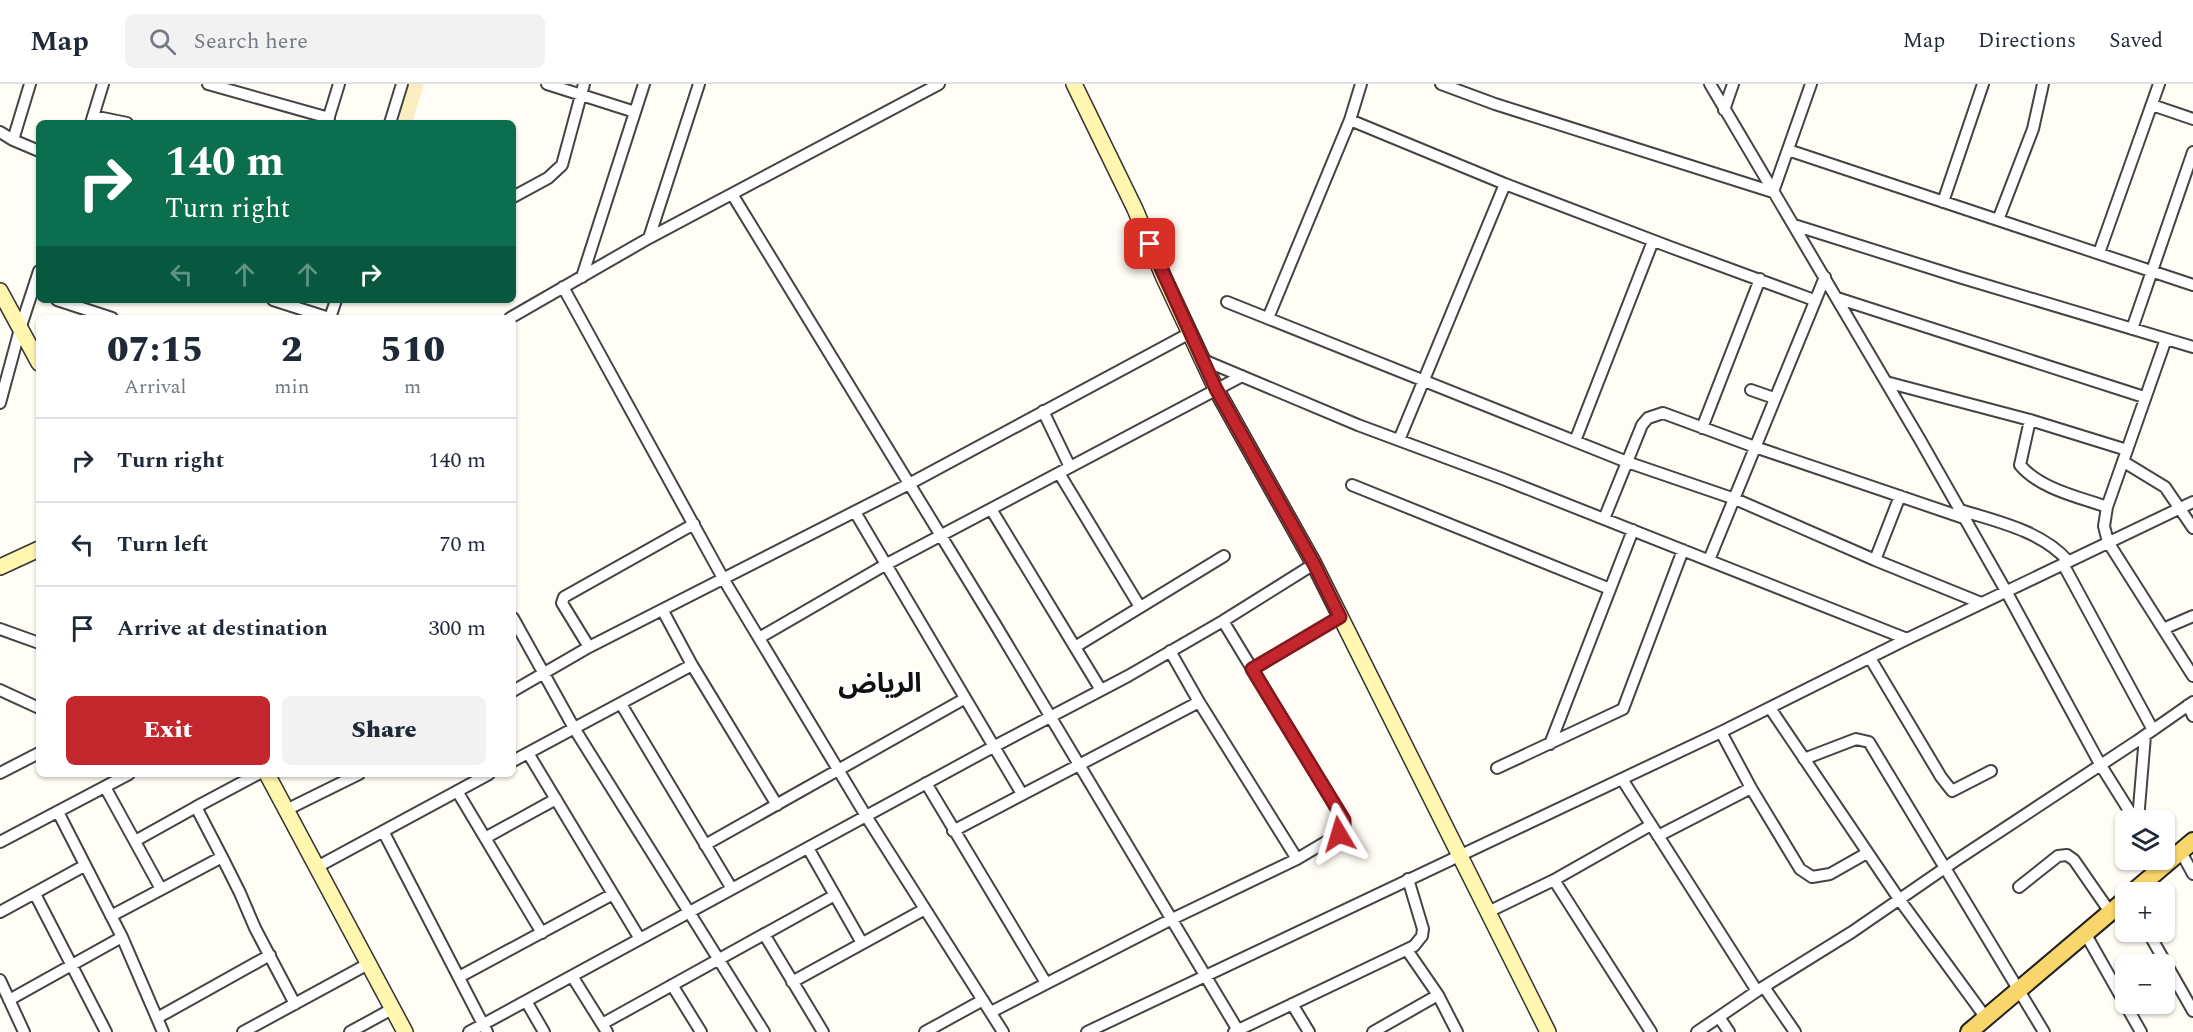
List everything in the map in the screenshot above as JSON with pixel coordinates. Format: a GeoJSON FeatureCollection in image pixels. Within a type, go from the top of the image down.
{"type":"FeatureCollection","features":[{"type":"Feature","properties":{"kind":"main road"},"geometry":{"type":"LineString","coordinates":[[2143,882],[2154,870]]}},
{"type":"Feature","properties":{"kind":"main road"},"geometry":{"type":"LineString","coordinates":[[1971,1032],[2115,908]]}},
{"type":"Feature","properties":{"kind":"street"},"geometry":{"type":"LineString","coordinates":[[13,140],[30,84]]}},
{"type":"Feature","properties":{"kind":"street"},"geometry":{"type":"LineString","coordinates":[[92,120],[103,84]]}},
{"type":"Feature","properties":{"kind":"street"},"geometry":{"type":"LineString","coordinates":[[208,84],[328,120],[339,84]]}},
{"type":"Feature","properties":{"kind":"street"},"geometry":{"type":"LineString","coordinates":[[391,120],[402,84]]}},
{"type":"Feature","properties":{"kind":"street"},"geometry":{"type":"LineString","coordinates":[[547,84],[583,89],[635,112]]}},
{"type":"Feature","properties":{"kind":"street"},"geometry":{"type":"LineString","coordinates":[[582,277],[644,84]]}},
{"type":"Feature","properties":{"kind":"street"},"geometry":{"type":"LineString","coordinates":[[649,238],[699,84]]}},
{"type":"Feature","properties":{"kind":"street"},"geometry":{"type":"LineString","coordinates":[[515,315],[649,238],[939,84]]}},
{"type":"Feature","properties":{"kind":"street"},"geometry":{"type":"LineString","coordinates":[[1074,84],[1131,199],[1201,359],[1314,564],[1548,1032]]}},
{"type":"Feature","properties":{"kind":"street"},"geometry":{"type":"LineString","coordinates":[[1268,318],[1350,120],[1361,84]]}},
{"type":"Feature","properties":{"kind":"street"},"geometry":{"type":"LineString","coordinates":[[1710,84],[1886,382],[2006,591],[2100,764],[2130,810]]}},
{"type":"Feature","properties":{"kind":"street"},"geometry":{"type":"LineString","coordinates":[[1725,110],[1733,84]]}},
{"type":"Feature","properties":{"kind":"street"},"geometry":{"type":"LineString","coordinates":[[1773,192],[1811,84]]}},
{"type":"Feature","properties":{"kind":"street"},"geometry":{"type":"LineString","coordinates":[[1943,202],[1983,84]]}},
{"type":"Feature","properties":{"kind":"street"},"geometry":{"type":"LineString","coordinates":[[1998,220],[2033,129],[2043,84]]}},
{"type":"Feature","properties":{"kind":"street"},"geometry":{"type":"LineString","coordinates":[[2099,253],[2159,84]]}},
{"type":"Feature","properties":{"kind":"street"},"geometry":{"type":"LineString","coordinates":[[1446,85],[1496,104],[1773,192]]}},
{"type":"Feature","properties":{"kind":"street"},"geometry":{"type":"LineString","coordinates":[[516,195],[548,178],[562,165],[583,89]]}},
{"type":"Feature","properties":{"kind":"street"},"geometry":{"type":"LineString","coordinates":[[2152,105],[2193,119]]}},
{"type":"Feature","properties":{"kind":"street"},"geometry":{"type":"LineString","coordinates":[[1350,120],[1505,184],[1814,300]]}},
{"type":"Feature","properties":{"kind":"street"},"geometry":{"type":"LineString","coordinates":[[0,132],[36,150]]}},
{"type":"Feature","properties":{"kind":"street"},"geometry":{"type":"LineString","coordinates":[[1788,150],[2193,285]]}},
{"type":"Feature","properties":{"kind":"street"},"geometry":{"type":"LineString","coordinates":[[2132,329],[2193,153]]}},
{"type":"Feature","properties":{"kind":"street"},"geometry":{"type":"LineString","coordinates":[[1399,441],[1505,184]]}},
{"type":"Feature","properties":{"kind":"street"},"geometry":{"type":"LineString","coordinates":[[732,194],[1080,765],[1237,1031],[1407,950],[1418,941],[1423,929],[1408,879]]}},
{"type":"Feature","properties":{"kind":"street"},"geometry":{"type":"LineString","coordinates":[[1794,225],[2193,347]]}},
{"type":"Feature","properties":{"kind":"street"},"geometry":{"type":"LineString","coordinates":[[1575,441],[1653,241]]}},
{"type":"Feature","properties":{"kind":"street"},"geometry":{"type":"LineString","coordinates":[[1709,560],[1825,277]]}},
{"type":"Feature","properties":{"kind":"street"},"geometry":{"type":"LineString","coordinates":[[1702,428],[1760,279]]}},
{"type":"Feature","properties":{"kind":"street"},"geometry":{"type":"LineString","coordinates":[[563,287],[724,580],[866,816],[1003,1032]]}},
{"type":"Feature","properties":{"kind":"street"},"geometry":{"type":"LineString","coordinates":[[0,291],[36,358]]}},
{"type":"Feature","properties":{"kind":"street"},"geometry":{"type":"LineString","coordinates":[[0,402],[20,329],[35,293]]}},
{"type":"Feature","properties":{"kind":"street"},"geometry":{"type":"LineString","coordinates":[[1837,298],[2144,397]]}},
{"type":"Feature","properties":{"kind":"street"},"geometry":{"type":"LineString","coordinates":[[1227,302],[1627,462],[1735,499],[1981,603]]}},
{"type":"Feature","properties":{"kind":"street"},"geometry":{"type":"LineString","coordinates":[[67,303],[103,315]]}},
{"type":"Feature","properties":{"kind":"street"},"geometry":{"type":"LineString","coordinates":[[92,311],[95,303]]}},
{"type":"Feature","properties":{"kind":"street"},"geometry":{"type":"LineString","coordinates":[[282,303],[320,315]]}},
{"type":"Feature","properties":{"kind":"street"},"geometry":{"type":"LineString","coordinates":[[516,690],[590,647],[909,484],[1190,333]]}},
{"type":"Feature","properties":{"kind":"street"},"geometry":{"type":"LineString","coordinates":[[2166,339],[2107,507],[2104,526],[2108,542],[2193,676]]}},
{"type":"Feature","properties":{"kind":"street"},"geometry":{"type":"LineString","coordinates":[[1201,359],[1399,441],[1633,530],[1907,639]]}},
{"type":"Feature","properties":{"kind":"street"},"geometry":{"type":"LineString","coordinates":[[0,360],[10,366]]}},
{"type":"Feature","properties":{"kind":"street"},"geometry":{"type":"LineString","coordinates":[[759,638],[885,565],[1242,376]]}},
{"type":"Feature","properties":{"kind":"street"},"geometry":{"type":"LineString","coordinates":[[1886,382],[2030,420],[2127,450]]}},
{"type":"Feature","properties":{"kind":"street"},"geometry":{"type":"LineString","coordinates":[[1751,390],[1774,398]]}},
{"type":"Feature","properties":{"kind":"street"},"geometry":{"type":"LineString","coordinates":[[1043,411],[1070,467]]}},
{"type":"Feature","properties":{"kind":"street"},"geometry":{"type":"LineString","coordinates":[[1604,519],[1642,425],[1648,418],[1663,414],[1900,496],[1994,521],[2035,537],[2061,553],[2149,733],[2137,810]]}},
{"type":"Feature","properties":{"kind":"street"},"geometry":{"type":"LineString","coordinates":[[2030,420],[2020,465],[2029,476],[2059,490],[2107,507]]}},
{"type":"Feature","properties":{"kind":"street"},"geometry":{"type":"LineString","coordinates":[[2124,462],[2165,488],[2193,528]]}},
{"type":"Feature","properties":{"kind":"street"},"geometry":{"type":"LineString","coordinates":[[1059,473],[1140,607]]}},
{"type":"Feature","properties":{"kind":"street"},"geometry":{"type":"LineString","coordinates":[[1352,485],[1610,589]]}},
{"type":"Feature","properties":{"kind":"street"},"geometry":{"type":"LineString","coordinates":[[1875,560],[1900,496]]}},
{"type":"Feature","properties":{"kind":"street"},"geometry":{"type":"LineString","coordinates":[[1087,1032],[1721,732],[1907,639],[2193,502]]}},
{"type":"Feature","properties":{"kind":"street"},"geometry":{"type":"LineString","coordinates":[[991,509],[1101,690]]}},
{"type":"Feature","properties":{"kind":"street"},"geometry":{"type":"LineString","coordinates":[[855,512],[1022,795]]}},
{"type":"Feature","properties":{"kind":"street"},"geometry":{"type":"LineString","coordinates":[[590,647],[562,603],[564,597],[693,524]]}},
{"type":"Feature","properties":{"kind":"street"},"geometry":{"type":"LineString","coordinates":[[1550,744],[1633,530]]}},
{"type":"Feature","properties":{"kind":"street"},"geometry":{"type":"LineString","coordinates":[[0,567],[36,550]]}},
{"type":"Feature","properties":{"kind":"street"},"geometry":{"type":"LineString","coordinates":[[1497,768],[1623,709],[1683,550]]}},
{"type":"Feature","properties":{"kind":"street"},"geometry":{"type":"LineString","coordinates":[[1075,646],[1224,556]]}},
{"type":"Feature","properties":{"kind":"street"},"geometry":{"type":"LineString","coordinates":[[469,1032],[485,1028],[526,1001],[1101,690],[1224,621],[1314,564]]}},
{"type":"Feature","properties":{"kind":"street"},"geometry":{"type":"LineString","coordinates":[[663,611],[692,665],[777,805]]}},
{"type":"Feature","properties":{"kind":"street"},"geometry":{"type":"LineString","coordinates":[[2163,629],[2193,616]]}},
{"type":"Feature","properties":{"kind":"street"},"geometry":{"type":"LineString","coordinates":[[1252,669],[1340,617]]}},
{"type":"Feature","properties":{"kind":"street"},"geometry":{"type":"LineString","coordinates":[[991,1012],[1170,920],[1297,859],[1339,834],[1344,827],[1344,820],[1224,621]]}},
{"type":"Feature","properties":{"kind":"street"},"geometry":{"type":"LineString","coordinates":[[516,624],[574,728],[764,1032]]}},
{"type":"Feature","properties":{"kind":"street"},"geometry":{"type":"LineString","coordinates":[[0,629],[36,642]]}},
{"type":"Feature","properties":{"kind":"street"},"geometry":{"type":"LineString","coordinates":[[1170,651],[1199,702],[1297,859]]}},
{"type":"Feature","properties":{"kind":"street"},"geometry":{"type":"LineString","coordinates":[[1870,658],[1941,777],[1952,791],[1991,771]]}},
{"type":"Feature","properties":{"kind":"street"},"geometry":{"type":"LineString","coordinates":[[516,759],[692,665]]}},
{"type":"Feature","properties":{"kind":"street"},"geometry":{"type":"LineString","coordinates":[[0,690],[36,707]]}},
{"type":"Feature","properties":{"kind":"street"},"geometry":{"type":"LineString","coordinates":[[705,844],[964,699]]}},
{"type":"Feature","properties":{"kind":"street"},"geometry":{"type":"LineString","coordinates":[[953,831],[1199,702]]}},
{"type":"Feature","properties":{"kind":"street"},"geometry":{"type":"LineString","coordinates":[[1696,1032],[1852,932],[2191,703],[2193,716]]}},
{"type":"Feature","properties":{"kind":"street"},"geometry":{"type":"LineString","coordinates":[[621,704],[732,889]]}},
{"type":"Feature","properties":{"kind":"street"},"geometry":{"type":"LineString","coordinates":[[1770,708],[1899,900],[1986,1018]]}},
{"type":"Feature","properties":{"kind":"street"},"geometry":{"type":"LineString","coordinates":[[1721,732],[1750,788],[1800,869],[1812,877],[1830,874],[1867,853]]}},
{"type":"Feature","properties":{"kind":"street"},"geometry":{"type":"LineString","coordinates":[[1804,759],[1856,739],[1869,742],[2044,1032]]}},
{"type":"Feature","properties":{"kind":"street"},"geometry":{"type":"LineString","coordinates":[[528,753],[640,939]]}},
{"type":"Feature","properties":{"kind":"street"},"geometry":{"type":"LineString","coordinates":[[0,773],[36,755]]}},
{"type":"Feature","properties":{"kind":"street"},"geometry":{"type":"LineString","coordinates":[[0,842],[123,777]]}},
{"type":"Feature","properties":{"kind":"street"},"geometry":{"type":"LineString","coordinates":[[135,841],[252,777]]}},
{"type":"Feature","properties":{"kind":"street"},"geometry":{"type":"LineString","coordinates":[[269,777],[405,1032]]}},
{"type":"Feature","properties":{"kind":"street"},"geometry":{"type":"LineString","coordinates":[[286,810],[353,777]]}},
{"type":"Feature","properties":{"kind":"street"},"geometry":{"type":"LineString","coordinates":[[317,867],[484,777]]}},
{"type":"Feature","properties":{"kind":"street"},"geometry":{"type":"LineString","coordinates":[[1622,779],[1760,989],[1795,1032]]}},
{"type":"Feature","properties":{"kind":"street"},"geometry":{"type":"LineString","coordinates":[[926,783],[1046,983]]}},
{"type":"Feature","properties":{"kind":"street"},"geometry":{"type":"LineString","coordinates":[[105,787],[161,889]]}},
{"type":"Feature","properties":{"kind":"street"},"geometry":{"type":"LineString","coordinates":[[1658,836],[1750,788]]}},
{"type":"Feature","properties":{"kind":"street"},"geometry":{"type":"LineString","coordinates":[[458,791],[542,933]]}},
{"type":"Feature","properties":{"kind":"street"},"geometry":{"type":"LineString","coordinates":[[486,838],[556,799]]}},
{"type":"Feature","properties":{"kind":"street"},"geometry":{"type":"LineString","coordinates":[[196,807],[295,1004]]}},
{"type":"Feature","properties":{"kind":"street"},"geometry":{"type":"LineString","coordinates":[[58,812],[122,937],[158,1027],[270,955]]}},
{"type":"Feature","properties":{"kind":"street"},"geometry":{"type":"LineString","coordinates":[[1488,912],[1554,880],[1651,825]]}},
{"type":"Feature","properties":{"kind":"street"},"geometry":{"type":"LineString","coordinates":[[383,831],[485,1028]]}},
{"type":"Feature","properties":{"kind":"street"},"geometry":{"type":"LineString","coordinates":[[2187,847],[2193,874]]}},
{"type":"Feature","properties":{"kind":"street"},"geometry":{"type":"LineString","coordinates":[[807,848],[862,943]]}},
{"type":"Feature","properties":{"kind":"street"},"geometry":{"type":"LineString","coordinates":[[2019,886],[2058,856],[2067,855],[2074,860],[2110,912]]}},
{"type":"Feature","properties":{"kind":"street"},"geometry":{"type":"LineString","coordinates":[[111,916],[222,857]]}},
{"type":"Feature","properties":{"kind":"street"},"geometry":{"type":"LineString","coordinates":[[0,912],[84,866]]}},
{"type":"Feature","properties":{"kind":"street"},"geometry":{"type":"LineString","coordinates":[[1554,880],[1651,1032]]}},
{"type":"Feature","properties":{"kind":"street"},"geometry":{"type":"LineString","coordinates":[[35,894],[106,1032]]}},
{"type":"Feature","properties":{"kind":"street"},"geometry":{"type":"LineString","coordinates":[[459,977],[613,894]]}},
{"type":"Feature","properties":{"kind":"street"},"geometry":{"type":"LineString","coordinates":[[572,976],[605,1028],[672,985],[835,894]]}},
{"type":"Feature","properties":{"kind":"street"},"geometry":{"type":"LineString","coordinates":[[792,982],[925,909]]}},
{"type":"Feature","properties":{"kind":"street"},"geometry":{"type":"LineString","coordinates":[[2085,933],[2141,1032]]}},
{"type":"Feature","properties":{"kind":"street"},"geometry":{"type":"LineString","coordinates":[[764,934],[824,1032]]}},
{"type":"Feature","properties":{"kind":"street"},"geometry":{"type":"LineString","coordinates":[[9,1000],[122,937]]}},
{"type":"Feature","properties":{"kind":"street"},"geometry":{"type":"LineString","coordinates":[[2154,942],[2193,1011]]}},
{"type":"Feature","properties":{"kind":"street"},"geometry":{"type":"LineString","coordinates":[[1407,950],[1438,995],[1457,1032]]}},
{"type":"Feature","properties":{"kind":"street"},"geometry":{"type":"LineString","coordinates":[[243,1032],[368,964]]}},
{"type":"Feature","properties":{"kind":"street"},"geometry":{"type":"LineString","coordinates":[[0,980],[24,1032]]}},
{"type":"Feature","properties":{"kind":"street"},"geometry":{"type":"LineString","coordinates":[[672,985],[699,1031]]}},
{"type":"Feature","properties":{"kind":"street"},"geometry":{"type":"LineString","coordinates":[[1373,1032],[1438,995]]}},
{"type":"Feature","properties":{"kind":"street"},"geometry":{"type":"LineString","coordinates":[[925,1032],[983,1000]]}},
{"type":"Feature","properties":{"kind":"street"},"geometry":{"type":"LineString","coordinates":[[526,1001],[544,1032]]}},
{"type":"Feature","properties":{"kind":"street"},"geometry":{"type":"LineString","coordinates":[[1292,1004],[1309,1032]]}},
{"type":"Feature","properties":{"kind":"street"},"geometry":{"type":"LineString","coordinates":[[350,1032],[392,1009]]}},
{"type":"Feature","properties":{"kind":"street"},"geometry":{"type":"LineString","coordinates":[[1719,1017],[1729,1032]]}},
{"type":"Feature","properties":{"kind":"sand"},"geometry":{"type":"Polygon","coordinates":[[[405,84],[424,84],[413,120],[394,120],[405,84]]]}},
{"type":"Feature","properties":{"kind":"district","name":"الرياض"},"geometry":{"type":"Point","coordinates":[880,684]}},
{"type":"Feature","properties":{"kind":"route"},"geometry":{"type":"LineString","coordinates":[[1150,244],[1216,389],[1314,564],[1340,617],[1252,669],[1344,820],[1344,827],[1339,834]]}}]}
